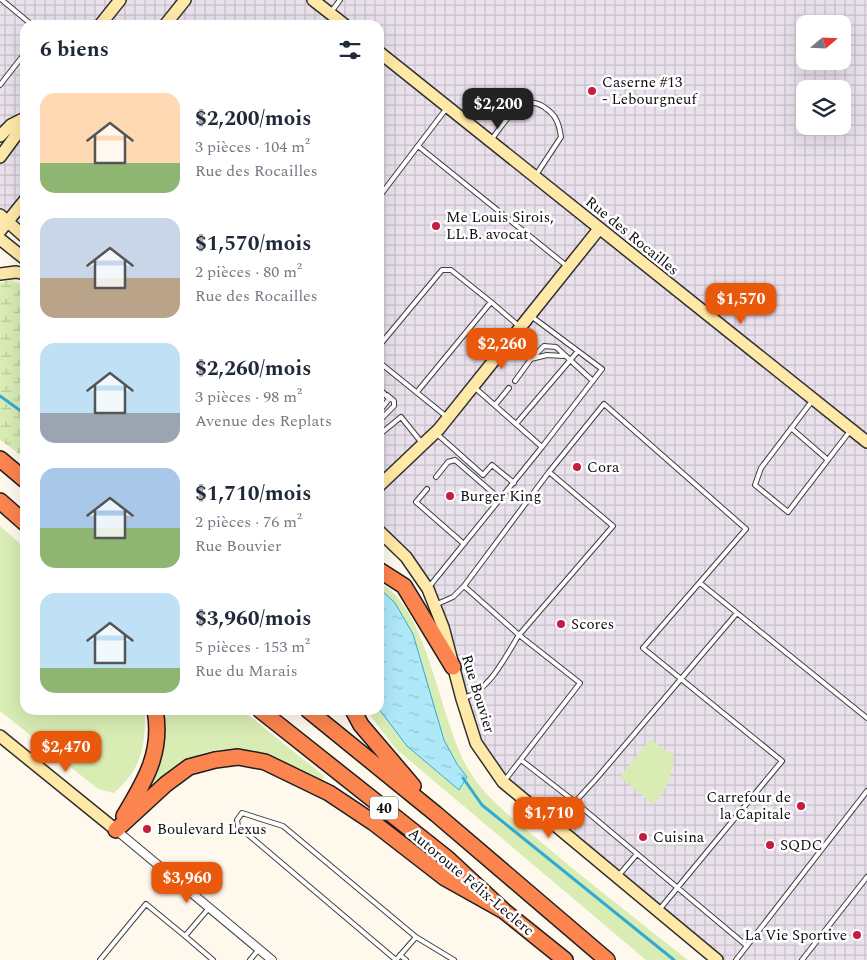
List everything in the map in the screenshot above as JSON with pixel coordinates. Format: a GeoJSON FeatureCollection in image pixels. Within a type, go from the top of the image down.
{"type":"FeatureCollection","features":[{"type":"Feature","properties":{"kind":"highway"},"geometry":{"type":"LineString","coordinates":[[0,459],[20,474]]}},
{"type":"Feature","properties":{"kind":"highway"},"geometry":{"type":"LineString","coordinates":[[0,501],[20,519]]}},
{"type":"Feature","properties":{"kind":"highway"},"geometry":{"type":"LineString","coordinates":[[384,573],[404,586],[454,667]]}},
{"type":"Feature","properties":{"kind":"highway"},"geometry":{"type":"LineString","coordinates":[[116,830],[148,775],[156,750],[158,722],[156,715]]}},
{"type":"Feature","properties":{"kind":"highway","name":"Autoroute Félix-Leclerc"},"geometry":{"type":"LineString","coordinates":[[266,715],[448,860],[504,911],[565,960]]}},
{"type":"Feature","properties":{"kind":"highway","name":"Autoroute Félix-Leclerc"},"geometry":{"type":"LineString","coordinates":[[314,715],[436,814],[607,960]]}},
{"type":"Feature","properties":{"kind":"highway"},"geometry":{"type":"LineString","coordinates":[[356,715],[361,725],[436,814]]}},
{"type":"Feature","properties":{"kind":"highway"},"geometry":{"type":"LineString","coordinates":[[116,830],[166,784],[189,768],[215,760],[238,757],[265,762],[329,793],[374,823],[445,878],[504,911]]}},
{"type":"Feature","properties":{"kind":"street"},"geometry":{"type":"LineString","coordinates":[[104,20],[120,0]]}},
{"type":"Feature","properties":{"kind":"street"},"geometry":{"type":"LineString","coordinates":[[169,20],[185,0]]}},
{"type":"Feature","properties":{"kind":"street"},"geometry":{"type":"LineString","coordinates":[[313,0],[338,20]]}},
{"type":"Feature","properties":{"kind":"street","name":"Rue des Rocailles"},"geometry":{"type":"LineString","coordinates":[[384,58],[448,107],[867,442]]}},
{"type":"Feature","properties":{"kind":"street"},"geometry":{"type":"LineString","coordinates":[[0,136],[11,125],[20,120]]}},
{"type":"Feature","properties":{"kind":"street"},"geometry":{"type":"LineString","coordinates":[[0,157],[20,130]]}},
{"type":"Feature","properties":{"kind":"street"},"geometry":{"type":"LineString","coordinates":[[0,231],[4,218],[20,204]]}},
{"type":"Feature","properties":{"kind":"street"},"geometry":{"type":"LineString","coordinates":[[4,218],[20,232]]}},
{"type":"Feature","properties":{"kind":"street"},"geometry":{"type":"LineString","coordinates":[[384,481],[424,444],[448,418],[599,229]]}},
{"type":"Feature","properties":{"kind":"street"},"geometry":{"type":"LineString","coordinates":[[0,239],[20,255]]}},
{"type":"Feature","properties":{"kind":"street"},"geometry":{"type":"LineString","coordinates":[[0,274],[11,272],[20,273]]}},
{"type":"Feature","properties":{"kind":"street","name":"Rue Bouvier"},"geometry":{"type":"LineString","coordinates":[[384,536],[406,557],[428,589],[435,605],[476,743],[503,782],[553,826],[717,960]]}},
{"type":"Feature","properties":{"kind":"street"},"geometry":{"type":"LineString","coordinates":[[0,736],[272,960]]}},
{"type":"Feature","properties":{"kind":"lane"},"geometry":{"type":"LineString","coordinates":[[2,0],[26,20]]}},
{"type":"Feature","properties":{"kind":"lane"},"geometry":{"type":"LineString","coordinates":[[330,13],[340,0]]}},
{"type":"Feature","properties":{"kind":"lane"},"geometry":{"type":"LineString","coordinates":[[0,85],[20,59]]}},
{"type":"Feature","properties":{"kind":"lane"},"geometry":{"type":"LineString","coordinates":[[490,142],[517,108],[527,102],[537,103],[554,115],[559,124],[561,137],[534,177]]}},
{"type":"Feature","properties":{"kind":"lane"},"geometry":{"type":"LineString","coordinates":[[384,190],[448,107]]}},
{"type":"Feature","properties":{"kind":"lane"},"geometry":{"type":"LineString","coordinates":[[418,146],[568,267]]}},
{"type":"Feature","properties":{"kind":"lane"},"geometry":{"type":"LineString","coordinates":[[384,340],[442,270],[451,270],[520,327]]}},
{"type":"Feature","properties":{"kind":"lane"},"geometry":{"type":"LineString","coordinates":[[417,392],[491,302]]}},
{"type":"Feature","properties":{"kind":"lane"},"geometry":{"type":"LineString","coordinates":[[428,589],[514,484],[602,369],[530,315]]}},
{"type":"Feature","properties":{"kind":"lane"},"geometry":{"type":"LineString","coordinates":[[515,381],[531,359],[544,346],[556,348],[593,381]]}},
{"type":"Feature","properties":{"kind":"lane"},"geometry":{"type":"LineString","coordinates":[[516,424],[578,351]]}},
{"type":"Feature","properties":{"kind":"lane"},"geometry":{"type":"LineString","coordinates":[[531,359],[547,355],[564,356]]}},
{"type":"Feature","properties":{"kind":"lane"},"geometry":{"type":"LineString","coordinates":[[384,366],[448,418]]}},
{"type":"Feature","properties":{"kind":"lane"},"geometry":{"type":"LineString","coordinates":[[473,386],[542,448]]}},
{"type":"Feature","properties":{"kind":"lane"},"geometry":{"type":"LineString","coordinates":[[494,405],[509,388]]}},
{"type":"Feature","properties":{"kind":"lane"},"geometry":{"type":"LineString","coordinates":[[384,392],[394,401],[394,406],[384,416]]}},
{"type":"Feature","properties":{"kind":"lane"},"geometry":{"type":"LineString","coordinates":[[384,406],[389,399],[387,395]]}},
{"type":"Feature","properties":{"kind":"lane"},"geometry":{"type":"LineString","coordinates":[[813,399],[761,468],[755,485],[788,512],[851,429]]}},
{"type":"Feature","properties":{"kind":"lane"},"geometry":{"type":"LineString","coordinates":[[435,605],[454,597],[464,586],[549,472],[604,404],[746,529],[643,648],[680,681],[782,761],[657,911]]}},
{"type":"Feature","properties":{"kind":"lane"},"geometry":{"type":"LineString","coordinates":[[384,431],[401,417],[424,444]]}},
{"type":"Feature","properties":{"kind":"lane"},"geometry":{"type":"LineString","coordinates":[[791,428],[828,460]]}},
{"type":"Feature","properties":{"kind":"lane"},"geometry":{"type":"LineString","coordinates":[[435,433],[483,475],[492,465],[514,484]]}},
{"type":"Feature","properties":{"kind":"lane"},"geometry":{"type":"LineString","coordinates":[[436,478],[448,462],[455,460],[500,499]]}},
{"type":"Feature","properties":{"kind":"lane"},"geometry":{"type":"LineString","coordinates":[[462,699],[478,694],[519,635],[613,526],[549,472]]}},
{"type":"Feature","properties":{"kind":"lane"},"geometry":{"type":"LineString","coordinates":[[427,489],[416,502],[464,544]]}},
{"type":"Feature","properties":{"kind":"lane"},"geometry":{"type":"LineString","coordinates":[[700,582],[867,718]]}},
{"type":"Feature","properties":{"kind":"lane"},"geometry":{"type":"LineString","coordinates":[[464,586],[519,635],[580,683],[503,782]]}},
{"type":"Feature","properties":{"kind":"lane"},"geometry":{"type":"LineString","coordinates":[[553,826],[596,779],[737,613]]}},
{"type":"Feature","properties":{"kind":"lane"},"geometry":{"type":"LineString","coordinates":[[521,760],[574,801],[747,946]]}},
{"type":"Feature","properties":{"kind":"lane"},"geometry":{"type":"LineString","coordinates":[[736,960],[867,791]]}},
{"type":"Feature","properties":{"kind":"lane"},"geometry":{"type":"LineString","coordinates":[[416,937],[396,960],[238,826],[237,820],[242,813],[283,826],[416,937],[454,960]]}},
{"type":"Feature","properties":{"kind":"lane"},"geometry":{"type":"LineString","coordinates":[[617,878],[637,854]]}},
{"type":"Feature","properties":{"kind":"lane"},"geometry":{"type":"LineString","coordinates":[[802,960],[867,877]]}},
{"type":"Feature","properties":{"kind":"lane"},"geometry":{"type":"LineString","coordinates":[[100,960],[146,904],[213,960]]}},
{"type":"Feature","properties":{"kind":"lane"},"geometry":{"type":"LineString","coordinates":[[185,936],[209,908]]}},
{"type":"Feature","properties":{"kind":"lane"},"geometry":{"type":"LineString","coordinates":[[250,960],[259,949]]}},
{"type":"Feature","properties":{"kind":"lane"},"geometry":{"type":"LineString","coordinates":[[400,955],[406,960]]}},
{"type":"Feature","properties":{"kind":"shaded area"},"geometry":{"type":"Polygon","coordinates":[[[0,0],[867,0],[867,960],[717,960],[488,762],[428,589],[384,537],[384,20],[20,20],[20,233],[0,215],[0,0]]]}},
{"type":"Feature","properties":{"kind":"green space"},"geometry":{"type":"Polygon","coordinates":[[[10,280],[20,283],[20,454],[0,440],[0,283],[10,280]]]}},
{"type":"Feature","properties":{"kind":"green space"},"geometry":{"type":"Polygon","coordinates":[[[0,526],[20,544],[20,715],[145,715],[143,746],[137,765],[114,793],[98,789],[0,711],[0,526]]]}},
{"type":"Feature","properties":{"kind":"green space"},"geometry":{"type":"Polygon","coordinates":[[[384,587],[396,596],[410,616],[422,641],[460,752],[476,781],[491,799],[553,852],[688,960],[646,960],[396,749],[370,715],[384,715],[384,587]]]}},
{"type":"Feature","properties":{"kind":"green space"},"geometry":{"type":"Polygon","coordinates":[[[161,715],[248,715],[324,776],[322,780],[277,758],[255,752],[235,749],[215,750],[195,757],[175,769],[155,788],[151,784],[159,767],[163,748],[161,715]]]}},
{"type":"Feature","properties":{"kind":"green space"},"geometry":{"type":"Polygon","coordinates":[[[650,739],[674,756],[668,782],[654,805],[620,777],[650,739]]]}},
{"type":"Feature","properties":{"kind":"water"},"geometry":{"type":"Polygon","coordinates":[[[384,593],[395,603],[413,634],[444,740],[457,764],[467,777],[459,790],[407,746],[384,715],[384,593]]]}},
{"type":"Feature","properties":{"kind":"waterway"},"geometry":{"type":"LineString","coordinates":[[0,396],[20,410]]}},
{"type":"Feature","properties":{"kind":"waterway"},"geometry":{"type":"LineString","coordinates":[[463,778],[482,805],[674,960]]}},
{"type":"Feature","properties":{"kind":"place","name":"Caserne #13 - Lebourgneuf"},"geometry":{"type":"Point","coordinates":[592,91]}},
{"type":"Feature","properties":{"kind":"place","name":"Me Louis Sirois, LL.B. avocat"},"geometry":{"type":"Point","coordinates":[436,226]}},
{"type":"Feature","properties":{"kind":"place","name":"Cora"},"geometry":{"type":"Point","coordinates":[577,467]}},
{"type":"Feature","properties":{"kind":"place","name":"Burger King"},"geometry":{"type":"Point","coordinates":[450,496]}},
{"type":"Feature","properties":{"kind":"place","name":"Scores"},"geometry":{"type":"Point","coordinates":[561,624]}},
{"type":"Feature","properties":{"kind":"place","name":"Carrefour de la Capitale"},"geometry":{"type":"Point","coordinates":[801,806]}},
{"type":"Feature","properties":{"kind":"place","name":"Boulevard Lexus"},"geometry":{"type":"Point","coordinates":[147,829]}},
{"type":"Feature","properties":{"kind":"place","name":"Cuisina"},"geometry":{"type":"Point","coordinates":[643,837]}},
{"type":"Feature","properties":{"kind":"place","name":"SQDC"},"geometry":{"type":"Point","coordinates":[770,845]}},
{"type":"Feature","properties":{"kind":"place","name":"La Vie Sportive"},"geometry":{"type":"Point","coordinates":[857,935]}}]}
